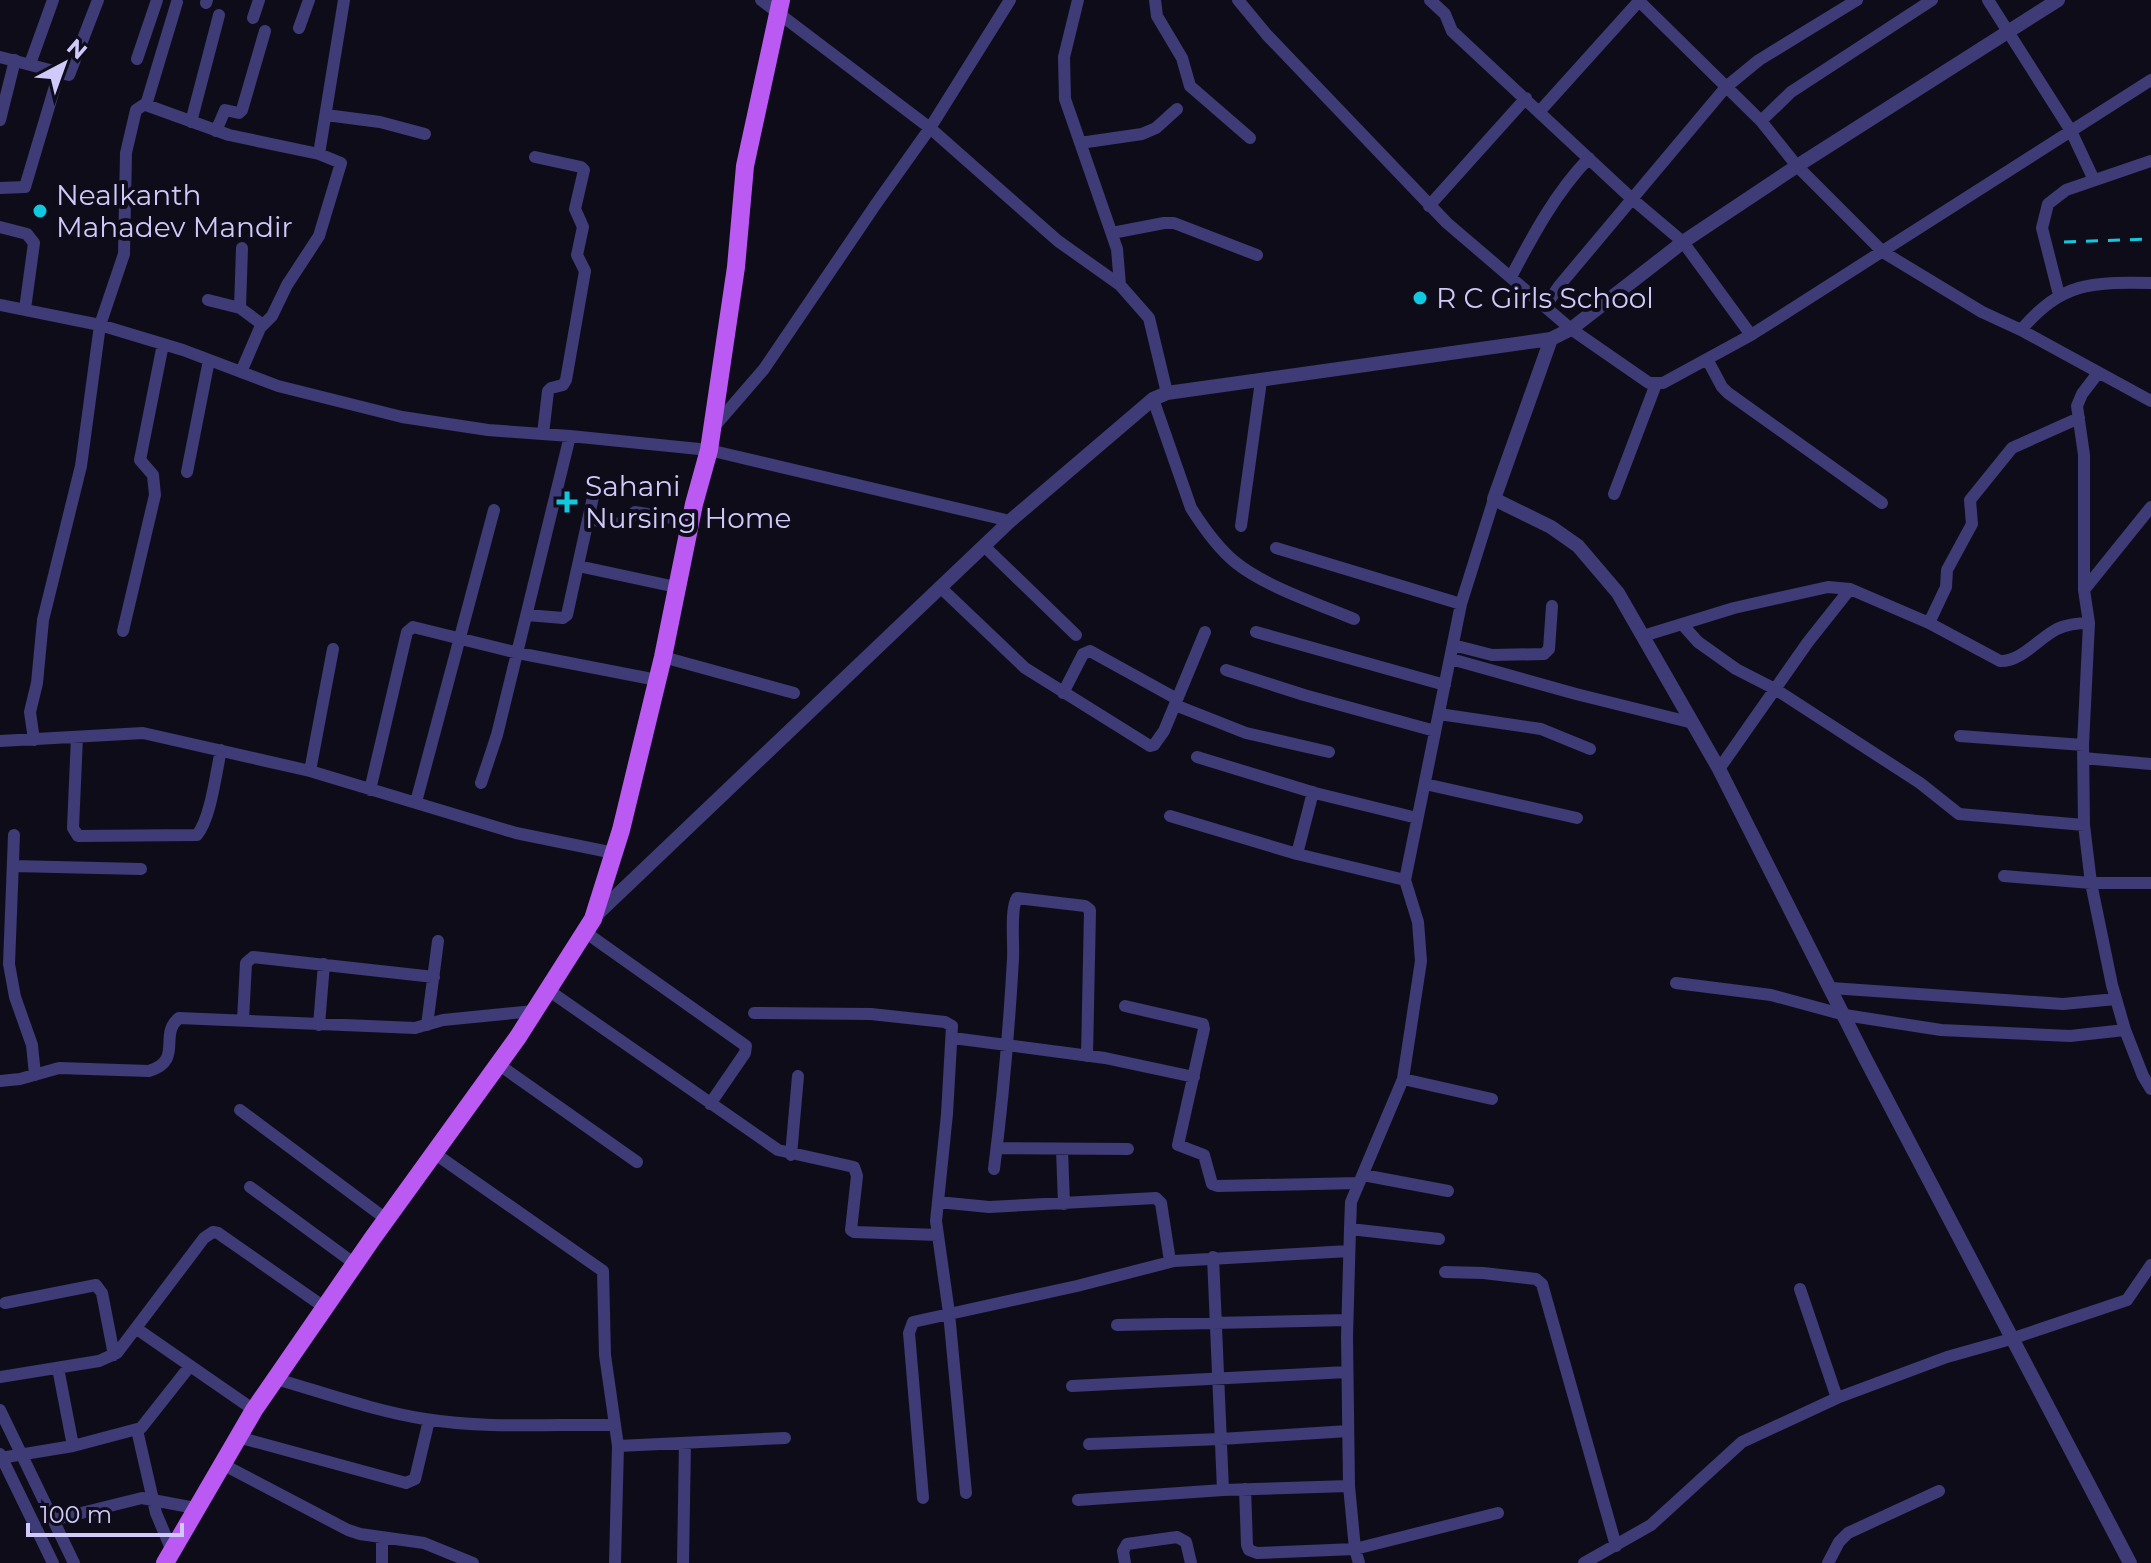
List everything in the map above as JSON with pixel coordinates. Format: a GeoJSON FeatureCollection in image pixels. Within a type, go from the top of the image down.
{"type":"FeatureCollection","features":[{"type":"Feature","properties":{"kind":"main road"},"geometry":{"type":"LineString","coordinates":[[169,1557],[254,1410],[498,1064],[589,925],[614,853],[663,657],[676,587],[709,450],[736,267],[745,166],[781,8]]}},
{"type":"Feature","properties":{"kind":"street"},"geometry":{"type":"LineString","coordinates":[[30,64],[53,0]]}},
{"type":"Feature","properties":{"kind":"street"},"geometry":{"type":"LineString","coordinates":[[0,57],[69,75],[98,0]]}},
{"type":"Feature","properties":{"kind":"street"},"geometry":{"type":"LineString","coordinates":[[137,59],[157,0]]}},
{"type":"Feature","properties":{"kind":"street"},"geometry":{"type":"LineString","coordinates":[[253,18],[259,0]]}},
{"type":"Feature","properties":{"kind":"street"},"geometry":{"type":"LineString","coordinates":[[299,28],[309,0]]}},
{"type":"Feature","properties":{"kind":"street"},"geometry":{"type":"LineString","coordinates":[[319,154],[344,0]]}},
{"type":"Feature","properties":{"kind":"street"},"geometry":{"type":"LineString","coordinates":[[761,0],[781,8],[930,128],[1058,241],[1120,285],[1149,318],[1167,393]]}},
{"type":"Feature","properties":{"kind":"street"},"geometry":{"type":"LineString","coordinates":[[713,428],[764,369],[930,128],[1010,0]]}},
{"type":"Feature","properties":{"kind":"street"},"geometry":{"type":"LineString","coordinates":[[1078,0],[1064,57],[1065,99],[1119,256],[1120,285]]}},
{"type":"Feature","properties":{"kind":"street"},"geometry":{"type":"LineString","coordinates":[[1155,0],[1157,16],[1182,58],[1190,86],[1250,138]]}},
{"type":"Feature","properties":{"kind":"street"},"geometry":{"type":"LineString","coordinates":[[1238,0],[1267,35],[1429,206],[1571,329],[1649,383],[1656,384],[1751,335],[2151,80]]}},
{"type":"Feature","properties":{"kind":"street"},"geometry":{"type":"LineString","coordinates":[[1430,0],[1445,14],[1452,31],[1631,198],[1683,242],[1751,335]]}},
{"type":"Feature","properties":{"kind":"street"},"geometry":{"type":"LineString","coordinates":[[1540,111],[1639,0],[1761,121],[1797,166],[1883,252],[1982,312],[2151,401]]}},
{"type":"Feature","properties":{"kind":"street"},"geometry":{"type":"LineString","coordinates":[[1545,307],[1631,198],[1726,87],[1759,60],[1857,0]]}},
{"type":"Feature","properties":{"kind":"street"},"geometry":{"type":"LineString","coordinates":[[1761,121],[1791,92],[1932,0]]}},
{"type":"Feature","properties":{"kind":"street"},"geometry":{"type":"LineString","coordinates":[[1988,0],[2071,131],[2094,180]]}},
{"type":"Feature","properties":{"kind":"street"},"geometry":{"type":"LineString","coordinates":[[710,1104],[745,1053],[746,1046],[589,925],[1010,521],[1153,399],[1167,393],[1551,339],[1571,329],[1683,242],[2058,0]]}},
{"type":"Feature","properties":{"kind":"street"},"geometry":{"type":"LineString","coordinates":[[34,740],[30,712],[37,683],[43,620],[81,466],[100,325],[124,254],[126,153],[136,110],[145,104],[177,2]]}},
{"type":"Feature","properties":{"kind":"street"},"geometry":{"type":"LineString","coordinates":[[191,122],[219,15]]}},
{"type":"Feature","properties":{"kind":"street"},"geometry":{"type":"LineString","coordinates":[[216,131],[225,110],[239,113],[242,110],[265,31]]}},
{"type":"Feature","properties":{"kind":"street"},"geometry":{"type":"LineString","coordinates":[[0,120],[15,60]]}},
{"type":"Feature","properties":{"kind":"street"},"geometry":{"type":"LineString","coordinates":[[0,188],[25,187],[59,73]]}},
{"type":"Feature","properties":{"kind":"street"},"geometry":{"type":"LineString","coordinates":[[1429,206],[1526,98]]}},
{"type":"Feature","properties":{"kind":"street"},"geometry":{"type":"LineString","coordinates":[[145,104],[216,131],[319,154],[341,163],[321,231],[306,260],[287,285],[272,316],[263,325],[241,372]]}},
{"type":"Feature","properties":{"kind":"street"},"geometry":{"type":"LineString","coordinates":[[1080,143],[1142,134],[1156,128],[1177,109]]}},
{"type":"Feature","properties":{"kind":"street"},"geometry":{"type":"LineString","coordinates":[[326,115],[377,122],[425,134]]}},
{"type":"Feature","properties":{"kind":"street"},"geometry":{"type":"LineString","coordinates":[[535,157],[584,170],[575,209],[583,227],[577,255],[585,271],[566,380],[563,385],[548,391],[543,434]]}},
{"type":"Feature","properties":{"kind":"street"},"geometry":{"type":"LineString","coordinates":[[1511,277],[1531,238],[1566,183],[1589,158]]}},
{"type":"Feature","properties":{"kind":"street"},"geometry":{"type":"LineString","coordinates":[[2059,295],[2042,228],[2045,211],[2054,197],[2151,161]]}},
{"type":"Feature","properties":{"kind":"street"},"geometry":{"type":"LineString","coordinates":[[1112,233],[1174,223],[1257,255]]}},
{"type":"Feature","properties":{"kind":"street"},"geometry":{"type":"LineString","coordinates":[[0,227],[27,234],[34,243],[25,309]]}},
{"type":"Feature","properties":{"kind":"street"},"geometry":{"type":"LineString","coordinates":[[240,308],[242,248]]}},
{"type":"Feature","properties":{"kind":"street"},"geometry":{"type":"LineString","coordinates":[[2021,330],[2047,302],[2059,295],[2091,285],[2151,283]]}},
{"type":"Feature","properties":{"kind":"street"},"geometry":{"type":"LineString","coordinates":[[208,300],[240,308],[263,325]]}},
{"type":"Feature","properties":{"kind":"street"},"geometry":{"type":"LineString","coordinates":[[0,305],[100,325],[163,344],[278,386],[402,417],[488,430],[709,450],[1010,521]]}},
{"type":"Feature","properties":{"kind":"street"},"geometry":{"type":"LineString","coordinates":[[1359,1563],[1349,1486],[1347,1320],[1351,1202],[1403,1079],[1421,961],[1418,922],[1405,880],[1461,604],[1494,499],[1551,339]]}},
{"type":"Feature","properties":{"kind":"street"},"geometry":{"type":"LineString","coordinates":[[123,631],[155,495],[152,472],[140,460],[163,344]]}},
{"type":"Feature","properties":{"kind":"street"},"geometry":{"type":"LineString","coordinates":[[1707,359],[1728,393],[1882,503]]}},
{"type":"Feature","properties":{"kind":"street"},"geometry":{"type":"LineString","coordinates":[[187,472],[209,360]]}},
{"type":"Feature","properties":{"kind":"street"},"geometry":{"type":"LineString","coordinates":[[2098,373],[2079,400],[2084,455],[2084,590],[2089,623],[2083,752],[2084,825],[2091,883],[2116,999],[2125,1030],[2151,1089]]}},
{"type":"Feature","properties":{"kind":"street"},"geometry":{"type":"LineString","coordinates":[[1241,526],[1261,381]]}},
{"type":"Feature","properties":{"kind":"street"},"geometry":{"type":"LineString","coordinates":[[1614,494],[1656,384]]}},
{"type":"Feature","properties":{"kind":"street"},"geometry":{"type":"LineString","coordinates":[[1153,399],[1191,508],[1232,560],[1256,575],[1354,619]]}},
{"type":"Feature","properties":{"kind":"street"},"geometry":{"type":"LineString","coordinates":[[1929,623],[1946,587],[1947,570],[1972,524],[1970,500],[2012,448],[2079,418]]}},
{"type":"Feature","properties":{"kind":"street"},"geometry":{"type":"LineString","coordinates":[[481,783],[497,735],[570,436]]}},
{"type":"Feature","properties":{"kind":"street"},"geometry":{"type":"LineString","coordinates":[[527,615],[565,617],[595,488]]}},
{"type":"Feature","properties":{"kind":"street"},"geometry":{"type":"LineString","coordinates":[[1494,499],[1551,527],[1578,546],[1618,593],[1719,769],[2011,1339],[2130,1563]]}},
{"type":"Feature","properties":{"kind":"street"},"geometry":{"type":"LineString","coordinates":[[2084,590],[2151,507]]}},
{"type":"Feature","properties":{"kind":"street"},"geometry":{"type":"LineString","coordinates":[[416,802],[494,510]]}},
{"type":"Feature","properties":{"kind":"street"},"geometry":{"type":"LineString","coordinates":[[588,519],[624,525],[635,512],[691,521]]}},
{"type":"Feature","properties":{"kind":"street"},"geometry":{"type":"LineString","coordinates":[[984,546],[1076,635]]}},
{"type":"Feature","properties":{"kind":"street"},"geometry":{"type":"LineString","coordinates":[[1276,548],[1461,604]]}},
{"type":"Feature","properties":{"kind":"street"},"geometry":{"type":"LineString","coordinates":[[578,566],[676,587]]}},
{"type":"Feature","properties":{"kind":"street"},"geometry":{"type":"LineString","coordinates":[[940,587],[1025,668],[1150,746],[1158,741],[1164,731],[1205,632]]}},
{"type":"Feature","properties":{"kind":"street"},"geometry":{"type":"LineString","coordinates":[[1643,636],[1734,608],[1776,601],[1821,587],[1850,589],[1929,623],[2006,662],[2057,629],[2072,623],[2089,623]]}},
{"type":"Feature","properties":{"kind":"street"},"geometry":{"type":"LineString","coordinates":[[1719,769],[1808,642],[1850,589]]}},
{"type":"Feature","properties":{"kind":"street"},"geometry":{"type":"LineString","coordinates":[[1453,645],[1492,655],[1544,654],[1549,649],[1552,606]]}},
{"type":"Feature","properties":{"kind":"street"},"geometry":{"type":"LineString","coordinates":[[1682,624],[1698,642],[1717,656],[1775,689],[1920,783],[1959,814],[2084,825]]}},
{"type":"Feature","properties":{"kind":"street"},"geometry":{"type":"LineString","coordinates":[[370,790],[407,632],[415,627],[518,653],[657,680]]}},
{"type":"Feature","properties":{"kind":"street"},"geometry":{"type":"LineString","coordinates":[[1256,632],[1445,685]]}},
{"type":"Feature","properties":{"kind":"street"},"geometry":{"type":"LineString","coordinates":[[310,771],[333,649]]}},
{"type":"Feature","properties":{"kind":"street"},"geometry":{"type":"LineString","coordinates":[[1063,693],[1083,654],[1090,651],[1176,702],[1246,733],[1329,752]]}},
{"type":"Feature","properties":{"kind":"street"},"geometry":{"type":"LineString","coordinates":[[663,657],[794,693]]}},
{"type":"Feature","properties":{"kind":"street"},"geometry":{"type":"LineString","coordinates":[[1451,659],[1693,723]]}},
{"type":"Feature","properties":{"kind":"street"},"geometry":{"type":"LineString","coordinates":[[1226,670],[1435,731]]}},
{"type":"Feature","properties":{"kind":"street"},"geometry":{"type":"LineString","coordinates":[[1439,714],[1533,727],[1590,749]]}},
{"type":"Feature","properties":{"kind":"street"},"geometry":{"type":"LineString","coordinates":[[0,741],[143,733],[310,771],[516,833],[614,853]]}},
{"type":"Feature","properties":{"kind":"street"},"geometry":{"type":"LineString","coordinates":[[1960,736],[2151,764]]}},
{"type":"Feature","properties":{"kind":"street"},"geometry":{"type":"LineString","coordinates":[[77,737],[73,828],[78,836],[197,835],[202,829],[210,801],[221,750]]}},
{"type":"Feature","properties":{"kind":"street"},"geometry":{"type":"LineString","coordinates":[[1197,757],[1313,792],[1417,818]]}},
{"type":"Feature","properties":{"kind":"street"},"geometry":{"type":"LineString","coordinates":[[1425,784],[1577,818]]}},
{"type":"Feature","properties":{"kind":"street"},"geometry":{"type":"LineString","coordinates":[[1297,854],[1313,792]]}},
{"type":"Feature","properties":{"kind":"street"},"geometry":{"type":"LineString","coordinates":[[1170,816],[1297,854],[1405,880]]}},
{"type":"Feature","properties":{"kind":"street"},"geometry":{"type":"LineString","coordinates":[[14,835],[9,964],[15,997],[32,1045],[35,1075]]}},
{"type":"Feature","properties":{"kind":"street"},"geometry":{"type":"LineString","coordinates":[[13,866],[141,869]]}},
{"type":"Feature","properties":{"kind":"street"},"geometry":{"type":"LineString","coordinates":[[2004,876],[2091,883],[2151,883]]}},
{"type":"Feature","properties":{"kind":"street"},"geometry":{"type":"LineString","coordinates":[[994,1169],[1009,1046],[1013,904],[1017,898],[1085,906],[1090,910],[1087,1056]]}},
{"type":"Feature","properties":{"kind":"street"},"geometry":{"type":"LineString","coordinates":[[427,1025],[438,941]]}},
{"type":"Feature","properties":{"kind":"street"},"geometry":{"type":"LineString","coordinates":[[243,1020],[246,963],[250,958],[434,977]]}},
{"type":"Feature","properties":{"kind":"street"},"geometry":{"type":"LineString","coordinates":[[319,1025],[324,964]]}},
{"type":"Feature","properties":{"kind":"street"},"geometry":{"type":"LineString","coordinates":[[1676,983],[1771,995],[1845,1015],[1941,1030],[2070,1036],[2125,1030]]}},
{"type":"Feature","properties":{"kind":"street"},"geometry":{"type":"LineString","coordinates":[[1831,988],[2063,1004],[2116,999]]}},
{"type":"Feature","properties":{"kind":"street"},"geometry":{"type":"LineString","coordinates":[[548,990],[764,1141],[791,1155],[856,1170],[851,1230],[856,1234],[938,1235]]}},
{"type":"Feature","properties":{"kind":"street"},"geometry":{"type":"LineString","coordinates":[[1125,1006],[1203,1024],[1178,1145],[1203,1154],[1212,1184],[1361,1179],[1448,1191]]}},
{"type":"Feature","properties":{"kind":"street"},"geometry":{"type":"LineString","coordinates":[[0,1081],[59,1068],[149,1071],[165,1064],[169,1057],[171,1027],[179,1018],[415,1028],[443,1020],[534,1011]]}},
{"type":"Feature","properties":{"kind":"street"},"geometry":{"type":"LineString","coordinates":[[754,1013],[871,1014],[945,1022],[952,1026],[938,1235],[949,1313],[966,1493]]}},
{"type":"Feature","properties":{"kind":"street"},"geometry":{"type":"LineString","coordinates":[[953,1038],[1087,1056],[1194,1077]]}},
{"type":"Feature","properties":{"kind":"street"},"geometry":{"type":"LineString","coordinates":[[498,1064],[637,1162]]}},
{"type":"Feature","properties":{"kind":"street"},"geometry":{"type":"LineString","coordinates":[[791,1155],[798,1076]]}},
{"type":"Feature","properties":{"kind":"street"},"geometry":{"type":"LineString","coordinates":[[1403,1079],[1492,1099]]}},
{"type":"Feature","properties":{"kind":"street"},"geometry":{"type":"LineString","coordinates":[[240,1110],[386,1219]]}},
{"type":"Feature","properties":{"kind":"street"},"geometry":{"type":"LineString","coordinates":[[997,1148],[1128,1149]]}},
{"type":"Feature","properties":{"kind":"street"},"geometry":{"type":"LineString","coordinates":[[1062,1149],[1064,1204]]}},
{"type":"Feature","properties":{"kind":"street"},"geometry":{"type":"LineString","coordinates":[[434,1153],[603,1271],[605,1355],[618,1446],[615,1563]]}},
{"type":"Feature","properties":{"kind":"street"},"geometry":{"type":"LineString","coordinates":[[250,1187],[355,1264]]}},
{"type":"Feature","properties":{"kind":"street"},"geometry":{"type":"LineString","coordinates":[[938,1202],[989,1207],[1159,1200],[1170,1261]]}},
{"type":"Feature","properties":{"kind":"street"},"geometry":{"type":"LineString","coordinates":[[1350,1229],[1439,1239]]}},
{"type":"Feature","properties":{"kind":"street"},"geometry":{"type":"LineString","coordinates":[[0,1377],[99,1361],[114,1355],[204,1238],[213,1232],[324,1307]]}},
{"type":"Feature","properties":{"kind":"street"},"geometry":{"type":"LineString","coordinates":[[923,1498],[909,1328],[917,1321],[1077,1286],[1170,1261],[1349,1251]]}},
{"type":"Feature","properties":{"kind":"street"},"geometry":{"type":"LineString","coordinates":[[1213,1257],[1223,1490]]}},
{"type":"Feature","properties":{"kind":"street"},"geometry":{"type":"LineString","coordinates":[[1584,1563],[1651,1525],[1742,1442],[1837,1398],[1947,1357],[2127,1300],[2151,1265]]}},
{"type":"Feature","properties":{"kind":"street"},"geometry":{"type":"LineString","coordinates":[[1445,1272],[1536,1279],[1542,1284],[1616,1546]]}},
{"type":"Feature","properties":{"kind":"street"},"geometry":{"type":"LineString","coordinates":[[5,1303],[96,1285],[102,1293],[114,1355]]}},
{"type":"Feature","properties":{"kind":"street"},"geometry":{"type":"LineString","coordinates":[[1800,1289],[1837,1398]]}},
{"type":"Feature","properties":{"kind":"street"},"geometry":{"type":"LineString","coordinates":[[1117,1325],[1347,1320]]}},
{"type":"Feature","properties":{"kind":"street"},"geometry":{"type":"LineString","coordinates":[[137,1329],[254,1410]]}},
{"type":"Feature","properties":{"kind":"street"},"geometry":{"type":"LineString","coordinates":[[8,1456],[73,1446],[137,1430],[149,1421],[190,1366]]}},
{"type":"Feature","properties":{"kind":"street"},"geometry":{"type":"LineString","coordinates":[[58,1368],[73,1446]]}},
{"type":"Feature","properties":{"kind":"street"},"geometry":{"type":"LineString","coordinates":[[1072,1386],[1347,1372]]}},
{"type":"Feature","properties":{"kind":"street"},"geometry":{"type":"LineString","coordinates":[[276,1379],[429,1420],[615,1425]]}},
{"type":"Feature","properties":{"kind":"street"},"geometry":{"type":"LineString","coordinates":[[0,1410],[8,1456],[53,1563]]}},
{"type":"Feature","properties":{"kind":"street"},"geometry":{"type":"LineString","coordinates":[[238,1437],[406,1483],[415,1479],[429,1420]]}},
{"type":"Feature","properties":{"kind":"street"},"geometry":{"type":"LineString","coordinates":[[137,1430],[169,1557]]}},
{"type":"Feature","properties":{"kind":"street"},"geometry":{"type":"LineString","coordinates":[[1089,1444],[1348,1431]]}},
{"type":"Feature","properties":{"kind":"street"},"geometry":{"type":"LineString","coordinates":[[618,1446],[785,1438]]}},
{"type":"Feature","properties":{"kind":"street"},"geometry":{"type":"LineString","coordinates":[[683,1563],[685,1443]]}},
{"type":"Feature","properties":{"kind":"street"},"geometry":{"type":"LineString","coordinates":[[8,1456],[53,1520],[74,1563]]}},
{"type":"Feature","properties":{"kind":"street"},"geometry":{"type":"LineString","coordinates":[[222,1464],[348,1530],[424,1543],[473,1563]]}},
{"type":"Feature","properties":{"kind":"street"},"geometry":{"type":"LineString","coordinates":[[1078,1500],[1223,1490],[1349,1486]]}},
{"type":"Feature","properties":{"kind":"street"},"geometry":{"type":"LineString","coordinates":[[1245,1489],[1247,1545],[1252,1552],[1355,1549],[1498,1513]]}},
{"type":"Feature","properties":{"kind":"street"},"geometry":{"type":"LineString","coordinates":[[1828,1563],[1839,1542],[1848,1533],[1939,1491]]}},
{"type":"Feature","properties":{"kind":"street"},"geometry":{"type":"LineString","coordinates":[[53,1520],[152,1498],[195,1508]]}},
{"type":"Feature","properties":{"kind":"street"},"geometry":{"type":"LineString","coordinates":[[382,1537],[382,1563]]}},
{"type":"Feature","properties":{"kind":"street"},"geometry":{"type":"LineString","coordinates":[[1125,1563],[1123,1551],[1127,1544],[1177,1537],[1186,1542],[1191,1563]]}},
{"type":"Feature","properties":{"kind":"railway"},"geometry":{"type":"LineString","coordinates":[[2064,242],[2151,239]]}},
{"type":"Feature","properties":{"kind":"place","name":"Nealkanth Mahadev Mandir"},"geometry":{"type":"Point","coordinates":[40,211]}},
{"type":"Feature","properties":{"kind":"place","name":"R C Girls School"},"geometry":{"type":"Point","coordinates":[1420,298]}},
{"type":"Feature","properties":{"kind":"place","name":"Sahani Nursing Home"},"geometry":{"type":"Point","coordinates":[567,502]}}]}
